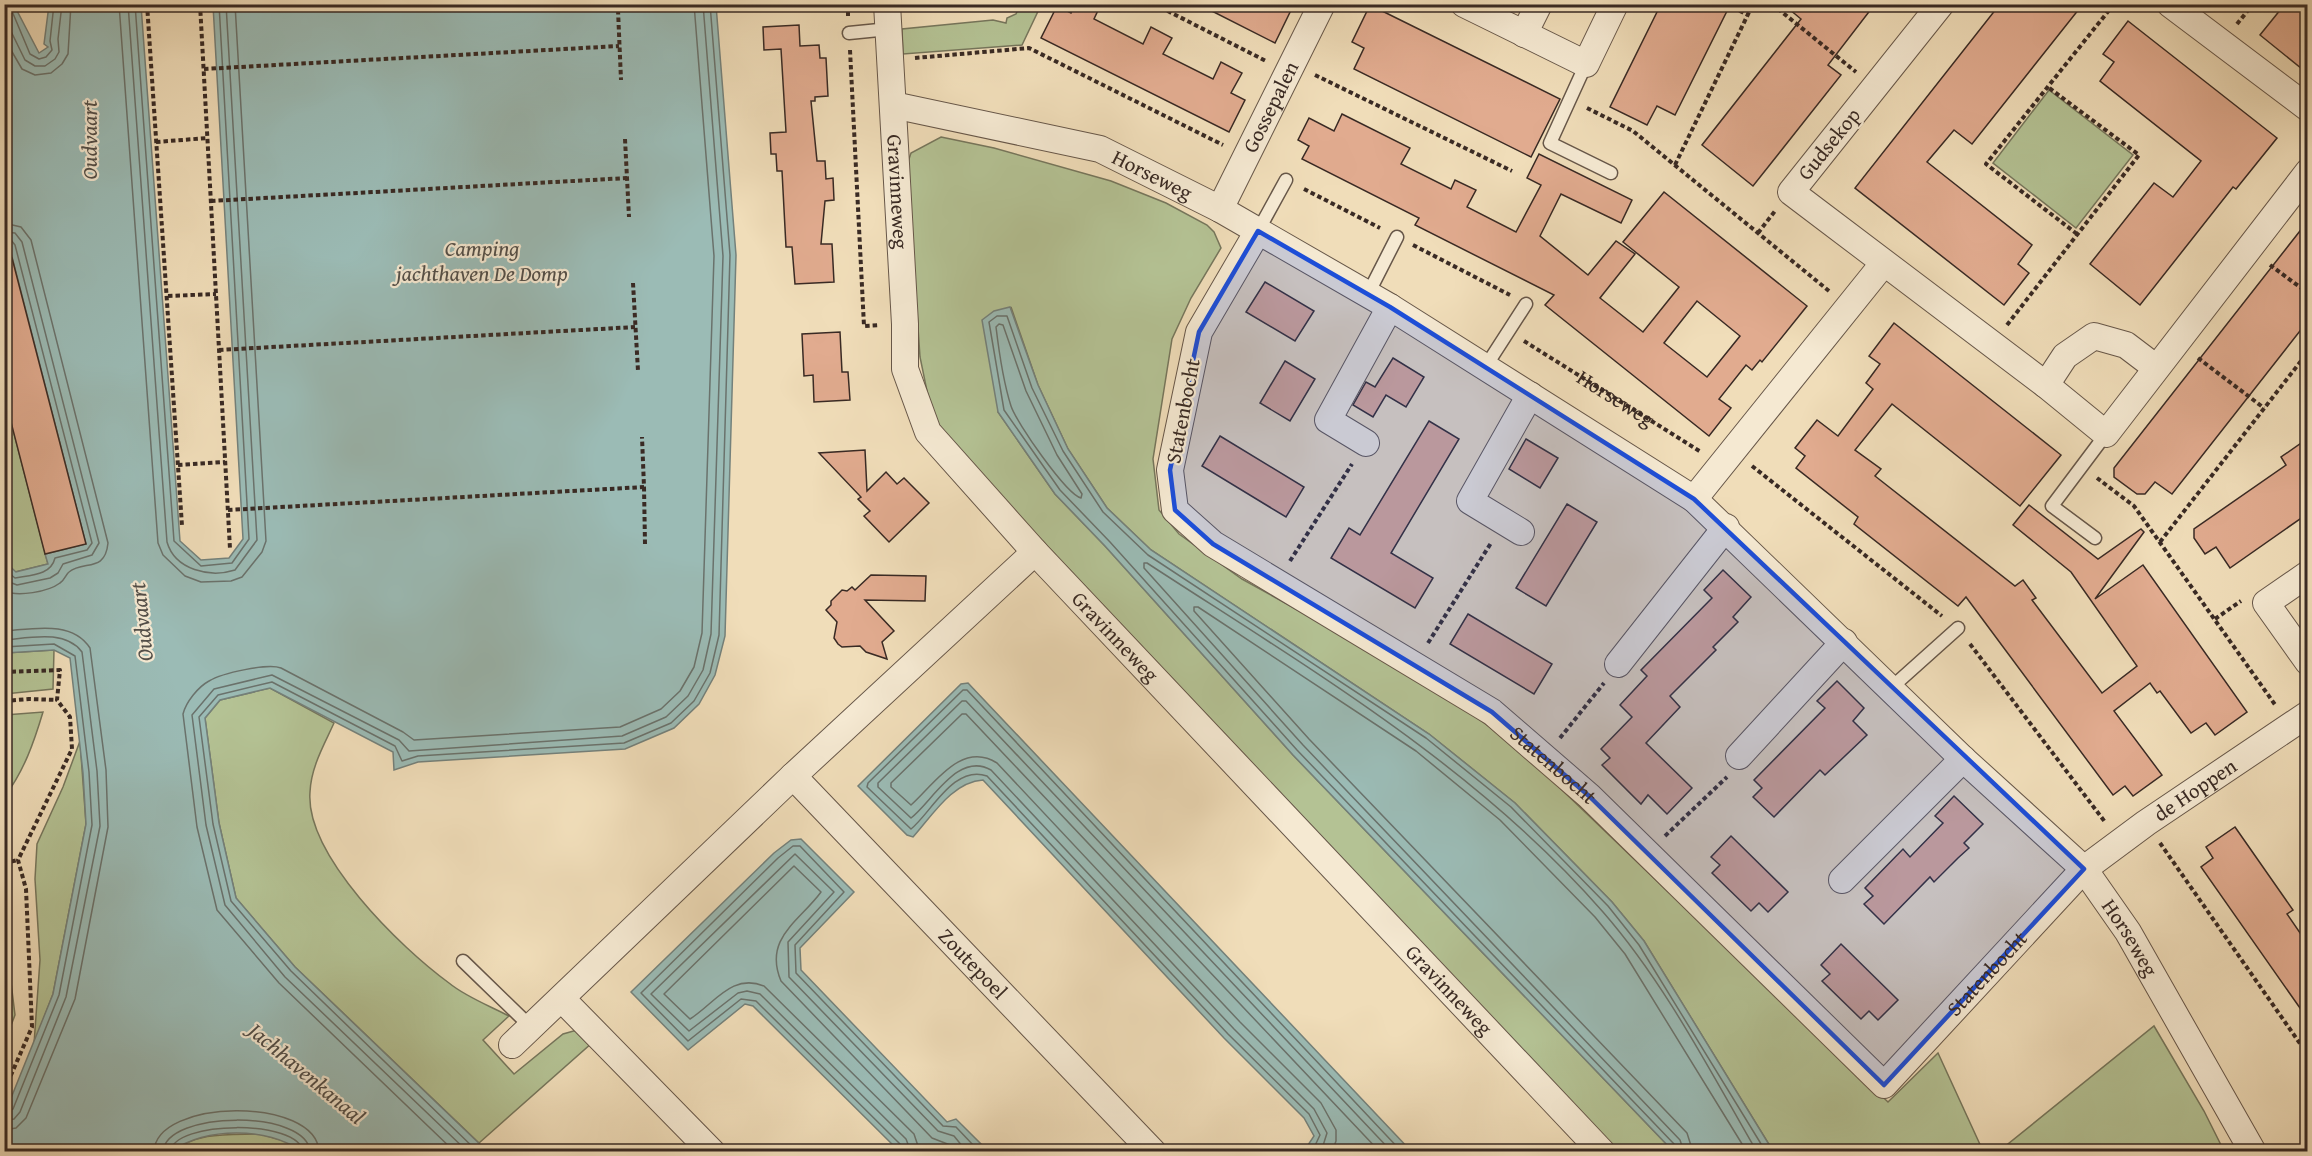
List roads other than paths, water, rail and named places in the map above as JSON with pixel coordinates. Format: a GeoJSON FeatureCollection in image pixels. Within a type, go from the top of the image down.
{"type":"FeatureCollection","features":[{"type":"Feature","properties":{"kind":"street","name":"Gossepalen"},"geometry":{"type":"LineString","coordinates":[[1220,209],[1322,4]]}},
{"type":"Feature","properties":{"kind":"street"},"geometry":{"type":"LineString","coordinates":[[1464,4],[1587,64],[1615,4]]}},
{"type":"Feature","properties":{"kind":"street"},"geometry":{"type":"LineString","coordinates":[[1524,34],[1539,4]]}},
{"type":"Feature","properties":{"kind":"street","name":"Gudsekop"},"geometry":{"type":"LineString","coordinates":[[1941,4],[1791,192],[2046,385],[2106,434]]}},
{"type":"Feature","properties":{"kind":"street"},"geometry":{"type":"LineString","coordinates":[[2170,4],[2307,108]]}},
{"type":"Feature","properties":{"kind":"street","name":"Gravinneweg"},"geometry":{"type":"LineString","coordinates":[[888,17],[905,324],[905,369],[928,432],[1035,552],[1602,1152]]}},
{"type":"Feature","properties":{"kind":"street","name":"Horseweg"},"geometry":{"type":"LineString","coordinates":[[892,105],[1100,149],[1220,209],[1368,294],[1486,366],[1694,499],[1726,527],[1963,759],[2085,869],[2128,932],[2253,1152]]}},
{"type":"Feature","properties":{"kind":"street"},"geometry":{"type":"LineString","coordinates":[[2106,434],[2155,367],[2307,172]]}},
{"type":"Feature","properties":{"kind":"street","name":"Statenbocht"},"geometry":{"type":"LineString","coordinates":[[1258,231],[1199,332],[1170,470],[1175,510],[1213,544],[1492,712],[1647,853],[1884,1085],[2085,869]]}},
{"type":"Feature","properties":{"kind":"street"},"geometry":{"type":"LineString","coordinates":[[1694,499],[1884,264]]}},
{"type":"Feature","properties":{"kind":"street"},"geometry":{"type":"LineString","coordinates":[[1366,443],[1328,420],[1390,307]]}},
{"type":"Feature","properties":{"kind":"street"},"geometry":{"type":"LineString","coordinates":[[2046,385],[2065,356],[2094,336],[2126,345],[2155,367]]}},
{"type":"Feature","properties":{"kind":"street"},"geometry":{"type":"LineString","coordinates":[[1513,527],[1470,501],[1530,395]]}},
{"type":"Feature","properties":{"kind":"street"},"geometry":{"type":"LineString","coordinates":[[1618,664],[1726,527]]}},
{"type":"Feature","properties":{"kind":"street"},"geometry":{"type":"LineString","coordinates":[[512,1045],[793,776],[1035,552]]}},
{"type":"Feature","properties":{"kind":"street"},"geometry":{"type":"LineString","coordinates":[[2307,573],[2266,603],[2307,662]]}},
{"type":"Feature","properties":{"kind":"street"},"geometry":{"type":"LineString","coordinates":[[1740,756],[1844,642]]}},
{"type":"Feature","properties":{"kind":"street","name":"de Hoppen"},"geometry":{"type":"LineString","coordinates":[[2085,869],[2146,823],[2299,720]]}},
{"type":"Feature","properties":{"kind":"street"},"geometry":{"type":"LineString","coordinates":[[1842,880],[1963,759]]}},
{"type":"Feature","properties":{"kind":"street","name":"Zoutepoel"},"geometry":{"type":"LineString","coordinates":[[793,776],[1153,1152]]}},
{"type":"Feature","properties":{"kind":"street"},"geometry":{"type":"LineString","coordinates":[[562,999],[712,1152]]}},
{"type":"Feature","properties":{"kind":"lane"},"geometry":{"type":"LineString","coordinates":[[849,33],[888,17]]}},
{"type":"Feature","properties":{"kind":"lane"},"geometry":{"type":"LineString","coordinates":[[1587,64],[1550,143],[1611,173]]}},
{"type":"Feature","properties":{"kind":"lane"},"geometry":{"type":"LineString","coordinates":[[1258,231],[1286,180]]}},
{"type":"Feature","properties":{"kind":"lane"},"geometry":{"type":"LineString","coordinates":[[1368,294],[1397,237]]}},
{"type":"Feature","properties":{"kind":"lane"},"geometry":{"type":"LineString","coordinates":[[1486,366],[1526,303]]}},
{"type":"Feature","properties":{"kind":"lane"},"geometry":{"type":"LineString","coordinates":[[2095,538],[2052,506],[2106,434]]}},
{"type":"Feature","properties":{"kind":"lane"},"geometry":{"type":"LineString","coordinates":[[1891,688],[1958,628]]}},
{"type":"Feature","properties":{"kind":"lane"},"geometry":{"type":"LineString","coordinates":[[463,961],[531,1027]]}},
{"type":"Feature","properties":{"kind":"water","name":"Camping jachthaven De Domp"},"geometry":{"type":"Polygon","coordinates":[[[5,5],[14,5],[39,53],[48,47],[44,44],[49,5],[141,5],[180,541],[201,560],[229,558],[243,539],[213,5],[716,5],[736,255],[725,636],[715,675],[699,704],[674,728],[625,749],[418,762],[394,770],[393,752],[270,688],[220,700],[205,718],[219,823],[236,898],[295,967],[487,1151],[300,1151],[272,1138],[236,1133],[201,1138],[173,1151],[5,1151],[5,1113],[53,994],[86,824],[83,773],[70,658],[54,650],[5,653],[4,561],[16,572],[48,564],[45,554],[86,544],[9,245],[5,246],[5,5]]]}},
{"type":"Feature","properties":{"kind":"water"},"geometry":{"type":"Polygon","coordinates":[[[1010,307],[1038,385],[1068,449],[1107,508],[1151,550],[1429,734],[1515,803],[1612,902],[1644,941],[1773,1151],[1673,1151],[1293,755],[1105,546],[1055,494],[998,412],[982,320],[994,311],[1010,307]]]}},
{"type":"Feature","properties":{"kind":"water"},"geometry":{"type":"Polygon","coordinates":[[[968,683],[1411,1151],[1304,1151],[1314,1136],[1304,1118],[1224,1038],[983,780],[972,782],[952,793],[913,837],[907,835],[858,786],[961,684],[968,683]]]}},
{"type":"Feature","properties":{"kind":"water"},"geometry":{"type":"Polygon","coordinates":[[[801,839],[854,892],[800,948],[801,970],[947,1122],[956,1119],[982,1145],[979,1151],[899,1151],[753,1006],[745,1004],[688,1050],[631,992],[774,853],[791,840],[801,839]]]}},
{"type":"Feature","properties":{"kind":"water label","name":"Oudvaart"},"geometry":{"type":"Point","coordinates":[89,140]}},
{"type":"Feature","properties":{"kind":"water label","name":"Oudvaart"},"geometry":{"type":"Point","coordinates":[141,622]}},
{"type":"Feature","properties":{"kind":"water label","name":"Jachhavenkanaal"},"geometry":{"type":"Point","coordinates":[307,1073]}}]}
